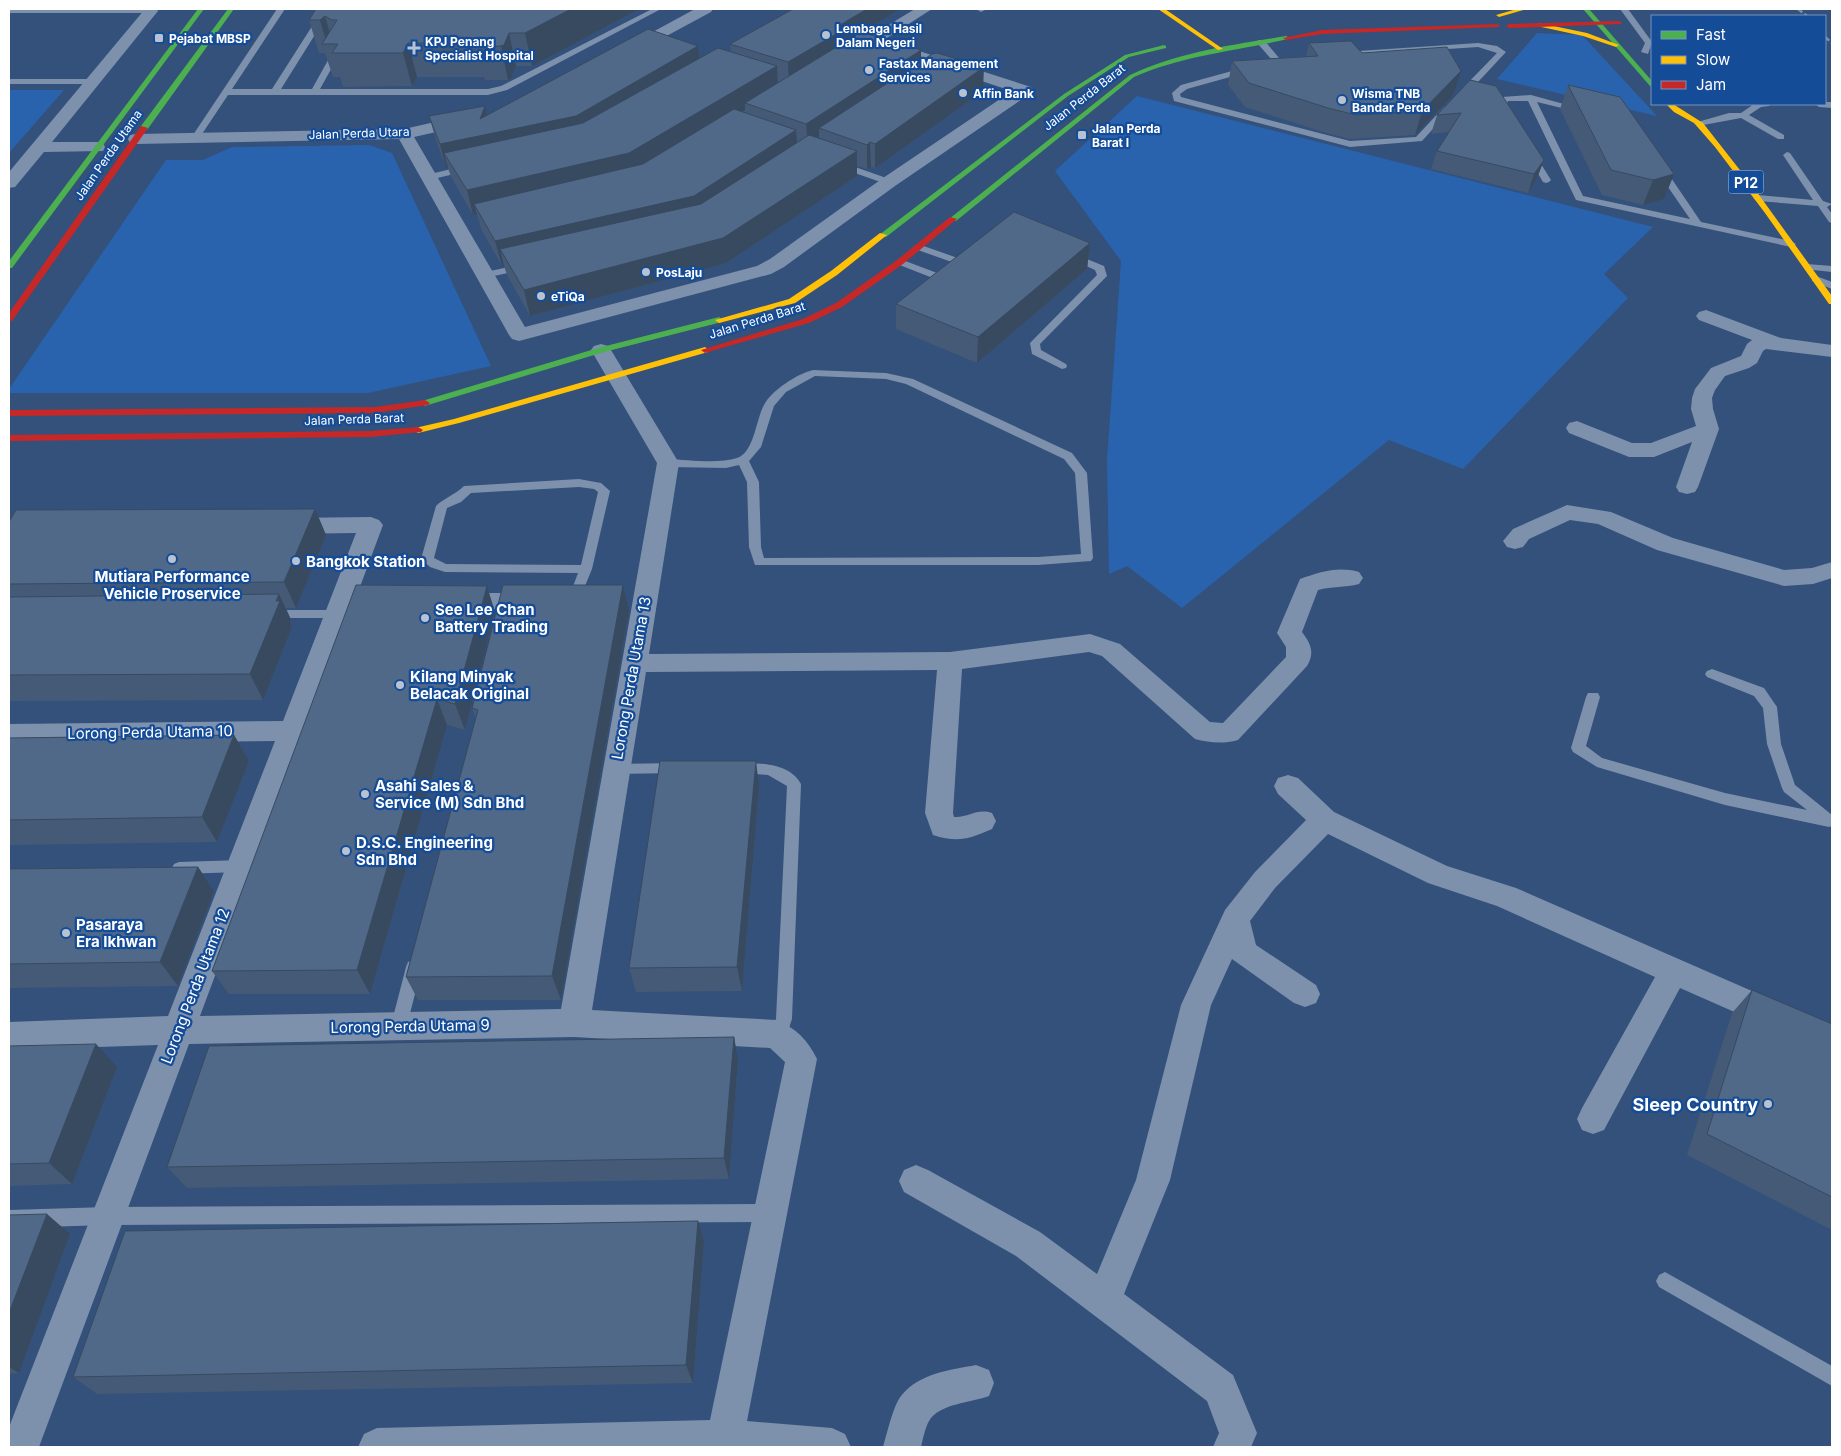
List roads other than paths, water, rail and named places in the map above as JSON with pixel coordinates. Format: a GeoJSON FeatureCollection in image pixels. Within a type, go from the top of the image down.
{"type":"FeatureCollection","features":[{"type":"Feature","properties":{"kind":"street","name":"Jalan Perda Utama"},"geometry":{"type":"LineString","coordinates":[[9,266],[201,9]]}},
{"type":"Feature","properties":{"kind":"street","name":"Jalan Perda Utama"},"geometry":{"type":"LineString","coordinates":[[9,319],[136,139],[231,9]]}},
{"type":"Feature","properties":{"kind":"street"},"geometry":{"type":"LineString","coordinates":[[613,58],[651,43],[706,9]]}},
{"type":"Feature","properties":{"kind":"street"},"geometry":{"type":"LineString","coordinates":[[832,65],[925,9]]}},
{"type":"Feature","properties":{"kind":"street"},"geometry":{"type":"LineString","coordinates":[[1161,9],[1175,37],[1203,38],[1220,49]]}},
{"type":"Feature","properties":{"kind":"street"},"geometry":{"type":"LineString","coordinates":[[1498,21],[1524,9]]}},
{"type":"Feature","properties":{"kind":"street"},"geometry":{"type":"LineString","coordinates":[[9,183],[151,11]]}},
{"type":"Feature","properties":{"kind":"street"},"geometry":{"type":"LineString","coordinates":[[1587,11],[1651,84]]}},
{"type":"Feature","properties":{"kind":"street","name":"Jalan Perda Barat"},"geometry":{"type":"LineString","coordinates":[[9,438],[371,434],[414,431],[456,421],[806,321],[839,306],[900,262],[1132,76],[1151,66],[1220,49],[1322,32],[1498,21],[1587,11],[1609,12],[1619,23]]}},
{"type":"Feature","properties":{"kind":"street","name":"Jalan Perda Barat"},"geometry":{"type":"LineString","coordinates":[[1321,20],[1498,21],[1539,25],[1619,23]]}},
{"type":"Feature","properties":{"kind":"street"},"geometry":{"type":"LineString","coordinates":[[1619,23],[1649,56]]}},
{"type":"Feature","properties":{"kind":"street"},"geometry":{"type":"LineString","coordinates":[[1539,25],[1585,34],[1617,46]]}},
{"type":"Feature","properties":{"kind":"street","name":"Jalan Perda Barat"},"geometry":{"type":"LineString","coordinates":[[9,413],[375,410],[418,405],[601,350],[792,301],[834,273],[1066,95],[1127,56],[1175,37],[1203,38],[1225,35]]}},
{"type":"Feature","properties":{"kind":"street"},"geometry":{"type":"LineString","coordinates":[[404,134],[519,335],[764,270],[777,263],[890,182],[1025,90],[941,66],[873,40]]}},
{"type":"Feature","properties":{"kind":"street","name":"P12"},"geometry":{"type":"LineString","coordinates":[[1670,105],[1675,111],[1697,121],[1758,198],[1832,302]]}},
{"type":"Feature","properties":{"kind":"street","name":"P12"},"geometry":{"type":"LineString","coordinates":[[1692,105],[1698,114],[1697,121]]}},
{"type":"Feature","properties":{"kind":"street","name":"Jalan Perda Utara"},"geometry":{"type":"LineString","coordinates":[[136,139],[404,134],[482,116]]}},
{"type":"Feature","properties":{"kind":"street"},"geometry":{"type":"LineString","coordinates":[[39,147],[97,147]]}},
{"type":"Feature","properties":{"kind":"street"},"geometry":{"type":"LineString","coordinates":[[458,228],[477,223]]}},
{"type":"Feature","properties":{"kind":"street"},"geometry":{"type":"LineString","coordinates":[[834,273],[864,287]]}},
{"type":"Feature","properties":{"kind":"street"},"geometry":{"type":"LineString","coordinates":[[1706,316],[1764,336],[1777,343]]}},
{"type":"Feature","properties":{"kind":"street"},"geometry":{"type":"LineString","coordinates":[[1687,487],[1708,429],[1702,409],[1702,398],[1711,379],[1718,372],[1742,364],[1750,359],[1754,348],[1762,343],[1777,343],[1832,351]]}},
{"type":"Feature","properties":{"kind":"street"},"geometry":{"type":"LineString","coordinates":[[601,350],[668,463]]}},
{"type":"Feature","properties":{"kind":"street"},"geometry":{"type":"LineString","coordinates":[[1577,428],[1629,450],[1654,450],[1674,440],[1708,429]]}},
{"type":"Feature","properties":{"kind":"street","name":"Lorong Perda Utama 13"},"geometry":{"type":"LineString","coordinates":[[574,1023],[633,664],[635,600],[668,463]]}},
{"type":"Feature","properties":{"kind":"street"},"geometry":{"type":"LineString","coordinates":[[1515,541],[1520,534],[1567,512],[1603,517],[1665,544],[1784,578],[1813,576],[1832,570]]}},
{"type":"Feature","properties":{"kind":"street","name":"Lorong Perda Utama 12"},"geometry":{"type":"LineString","coordinates":[[20,1447],[292,731],[347,605],[371,525],[263,526]]}},
{"type":"Feature","properties":{"kind":"street"},"geometry":{"type":"LineString","coordinates":[[633,664],[950,661],[1090,643],[1111,650],[1204,732],[1229,733],[1298,660],[1300,652],[1299,643],[1290,633],[1308,585],[1329,578],[1351,578]]}},
{"type":"Feature","properties":{"kind":"street"},"geometry":{"type":"LineString","coordinates":[[438,601],[503,610],[574,600],[600,600]]}},
{"type":"Feature","properties":{"kind":"street"},"geometry":{"type":"LineString","coordinates":[[950,661],[939,813],[943,827],[964,829],[982,821]]}},
{"type":"Feature","properties":{"kind":"street","name":"Lorong Perda Utama 10"},"geometry":{"type":"LineString","coordinates":[[9,734],[292,731]]}},
{"type":"Feature","properties":{"kind":"street"},"geometry":{"type":"LineString","coordinates":[[1288,786],[1324,820],[1438,875],[1506,898],[1674,970],[1832,1041]]}},
{"type":"Feature","properties":{"kind":"street"},"geometry":{"type":"LineString","coordinates":[[1104,1301],[1153,1180],[1196,1006],[1235,919],[1264,880],[1324,820]]}},
{"type":"Feature","properties":{"kind":"street"},"geometry":{"type":"LineString","coordinates":[[1235,919],[1243,952],[1305,994]]}},
{"type":"Feature","properties":{"kind":"street"},"geometry":{"type":"LineString","coordinates":[[1593,1119],[1674,970]]}},
{"type":"Feature","properties":{"kind":"street","name":"Lorong Perda Utama 9"},"geometry":{"type":"LineString","coordinates":[[9,1036],[179,1030],[574,1023],[776,1034]]}},
{"type":"Feature","properties":{"kind":"street"},"geometry":{"type":"LineString","coordinates":[[723,1443],[801,1059],[789,1044],[776,1034]]}},
{"type":"Feature","properties":{"kind":"street"},"geometry":{"type":"LineString","coordinates":[[916,1181],[1028,1244],[1220,1388],[1238,1433],[1232,1447]]}},
{"type":"Feature","properties":{"kind":"street"},"geometry":{"type":"LineString","coordinates":[[902,1447],[914,1409],[935,1392],[976,1383]]}},
{"type":"Feature","properties":{"kind":"street"},"geometry":{"type":"LineString","coordinates":[[377,1447],[723,1443],[832,1447]]}},
{"type":"Feature","properties":{"kind":"lane"},"geometry":{"type":"LineString","coordinates":[[195,138],[282,9]]}},
{"type":"Feature","properties":{"kind":"lane"},"geometry":{"type":"LineString","coordinates":[[275,92],[328,9]]}},
{"type":"Feature","properties":{"kind":"lane"},"geometry":{"type":"LineString","coordinates":[[226,92],[488,92],[504,88],[657,9]]}},
{"type":"Feature","properties":{"kind":"lane"},"geometry":{"type":"LineString","coordinates":[[1624,9],[1649,43],[1649,56]]}},
{"type":"Feature","properties":{"kind":"lane"},"geometry":{"type":"LineString","coordinates":[[9,12],[151,11]]}},
{"type":"Feature","properties":{"kind":"lane"},"geometry":{"type":"LineString","coordinates":[[1261,42],[1282,61],[1184,87],[1176,93],[1177,99],[1350,144],[1419,139],[1502,52],[1494,48],[1478,45],[1332,55]]}},
{"type":"Feature","properties":{"kind":"lane"},"geometry":{"type":"LineString","coordinates":[[314,92],[336,53]]}},
{"type":"Feature","properties":{"kind":"lane"},"geometry":{"type":"LineString","coordinates":[[9,82],[93,81]]}},
{"type":"Feature","properties":{"kind":"lane"},"geometry":{"type":"LineString","coordinates":[[1531,98],[1546,180]]}},
{"type":"Feature","properties":{"kind":"lane"},"geometry":{"type":"LineString","coordinates":[[1510,121],[1502,106],[1505,99],[1531,98],[1585,110]]}},
{"type":"Feature","properties":{"kind":"lane"},"geometry":{"type":"LineString","coordinates":[[1743,116],[1758,105]]}},
{"type":"Feature","properties":{"kind":"lane"},"geometry":{"type":"LineString","coordinates":[[1697,121],[1728,116],[1743,116],[1781,137]]}},
{"type":"Feature","properties":{"kind":"lane"},"geometry":{"type":"LineString","coordinates":[[1787,155],[1832,220]]}},
{"type":"Feature","properties":{"kind":"lane"},"geometry":{"type":"LineString","coordinates":[[1543,157],[1579,198],[1791,244]]}},
{"type":"Feature","properties":{"kind":"lane"},"geometry":{"type":"LineString","coordinates":[[1655,160],[1697,224]]}},
{"type":"Feature","properties":{"kind":"lane"},"geometry":{"type":"LineString","coordinates":[[835,163],[890,182]]}},
{"type":"Feature","properties":{"kind":"lane"},"geometry":{"type":"LineString","coordinates":[[428,177],[481,166]]}},
{"type":"Feature","properties":{"kind":"lane"},"geometry":{"type":"LineString","coordinates":[[1758,198],[1832,205]]}},
{"type":"Feature","properties":{"kind":"lane"},"geometry":{"type":"LineString","coordinates":[[900,262],[947,280],[970,261],[918,247]]}},
{"type":"Feature","properties":{"kind":"lane"},"geometry":{"type":"LineString","coordinates":[[1062,366],[1036,352],[1035,342],[1102,276],[1100,268],[1064,253]]}},
{"type":"Feature","properties":{"kind":"lane"},"geometry":{"type":"LineString","coordinates":[[485,276],[532,264]]}},
{"type":"Feature","properties":{"kind":"lane"},"geometry":{"type":"LineString","coordinates":[[1807,267],[1832,268]]}},
{"type":"Feature","properties":{"kind":"lane"},"geometry":{"type":"LineString","coordinates":[[1816,279],[1832,286]]}},
{"type":"Feature","properties":{"kind":"lane"},"geometry":{"type":"LineString","coordinates":[[668,463],[726,464],[743,461],[755,447],[769,405],[782,390],[813,373],[886,376],[908,381],[1068,456],[1081,473],[1086,558],[1038,561],[759,562],[755,546],[753,482],[743,461]]}},
{"type":"Feature","properties":{"kind":"lane"},"geometry":{"type":"LineString","coordinates":[[574,600],[586,569],[604,491],[597,486],[578,483],[468,489],[457,499],[442,506],[427,559],[434,564],[445,568],[586,569]]}},
{"type":"Feature","properties":{"kind":"lane"},"geometry":{"type":"LineString","coordinates":[[257,615],[347,605]]}},
{"type":"Feature","properties":{"kind":"lane"},"geometry":{"type":"LineString","coordinates":[[1712,674],[1759,692],[1770,706],[1774,744],[1789,788],[1831,821]]}},
{"type":"Feature","properties":{"kind":"lane"},"geometry":{"type":"LineString","coordinates":[[1592,697],[1578,748],[1596,762],[1725,799],[1831,821]]}},
{"type":"Feature","properties":{"kind":"lane"},"geometry":{"type":"LineString","coordinates":[[616,769],[691,768]]}},
{"type":"Feature","properties":{"kind":"lane"},"geometry":{"type":"LineString","coordinates":[[728,768],[766,768],[778,771],[788,777],[794,784],[784,1019],[781,1030],[776,1034]]}},
{"type":"Feature","properties":{"kind":"lane"},"geometry":{"type":"LineString","coordinates":[[164,868],[241,866]]}},
{"type":"Feature","properties":{"kind":"lane"},"geometry":{"type":"LineString","coordinates":[[399,1025],[416,958]]}},
{"type":"Feature","properties":{"kind":"lane"},"geometry":{"type":"LineString","coordinates":[[9,1219],[108,1216],[769,1213]]}},
{"type":"Feature","properties":{"kind":"lane"},"geometry":{"type":"LineString","coordinates":[[1665,1281],[1832,1377]]}},
{"type":"Feature","properties":{"kind":"railway"},"geometry":{"type":"LineString","coordinates":[[1798,9],[1806,15]]}},
{"type":"Feature","properties":{"kind":"railway"},"geometry":{"type":"LineString","coordinates":[[1826,38],[1832,43]]}},
{"type":"Feature","properties":{"kind":"place","name":"Lembaga Hasil Dalam Negeri"},"geometry":{"type":"Point","coordinates":[826,35]}},
{"type":"Feature","properties":{"kind":"place","name":"Pejabat MBSP"},"geometry":{"type":"Point","coordinates":[159,38]}},
{"type":"Feature","properties":{"kind":"place","name":"KPJ Penang Specialist Hospital"},"geometry":{"type":"Point","coordinates":[414,48]}},
{"type":"Feature","properties":{"kind":"place","name":"Fastax Management Services"},"geometry":{"type":"Point","coordinates":[869,70]}},
{"type":"Feature","properties":{"kind":"place","name":"Affin Bank"},"geometry":{"type":"Point","coordinates":[963,93]}},
{"type":"Feature","properties":{"kind":"place","name":"Wisma TNB Bandar Perda"},"geometry":{"type":"Point","coordinates":[1342,100]}},
{"type":"Feature","properties":{"kind":"place","name":"Jalan Perda Barat I"},"geometry":{"type":"Point","coordinates":[1082,135]}},
{"type":"Feature","properties":{"kind":"place","name":"PosLaju"},"geometry":{"type":"Point","coordinates":[646,272]}},
{"type":"Feature","properties":{"kind":"place","name":"eTiQa"},"geometry":{"type":"Point","coordinates":[541,296]}},
{"type":"Feature","properties":{"kind":"place","name":"Mutiara Performance Vehicle Proservice"},"geometry":{"type":"Point","coordinates":[172,559]}},
{"type":"Feature","properties":{"kind":"place","name":"Bangkok Station"},"geometry":{"type":"Point","coordinates":[296,561]}},
{"type":"Feature","properties":{"kind":"place","name":"See Lee Chan Battery Trading"},"geometry":{"type":"Point","coordinates":[425,618]}},
{"type":"Feature","properties":{"kind":"place","name":"Kilang Minyak Belacak Original"},"geometry":{"type":"Point","coordinates":[400,685]}},
{"type":"Feature","properties":{"kind":"place","name":"Asahi Sales & Service (M) Sdn Bhd"},"geometry":{"type":"Point","coordinates":[365,794]}},
{"type":"Feature","properties":{"kind":"place","name":"D.S.C. Engineering Sdn Bhd"},"geometry":{"type":"Point","coordinates":[346,851]}},
{"type":"Feature","properties":{"kind":"place","name":"Pasaraya Era Ikhwan"},"geometry":{"type":"Point","coordinates":[66,933]}},
{"type":"Feature","properties":{"kind":"place","name":"Sleep Country"},"geometry":{"type":"Point","coordinates":[1768,1104]}}]}
